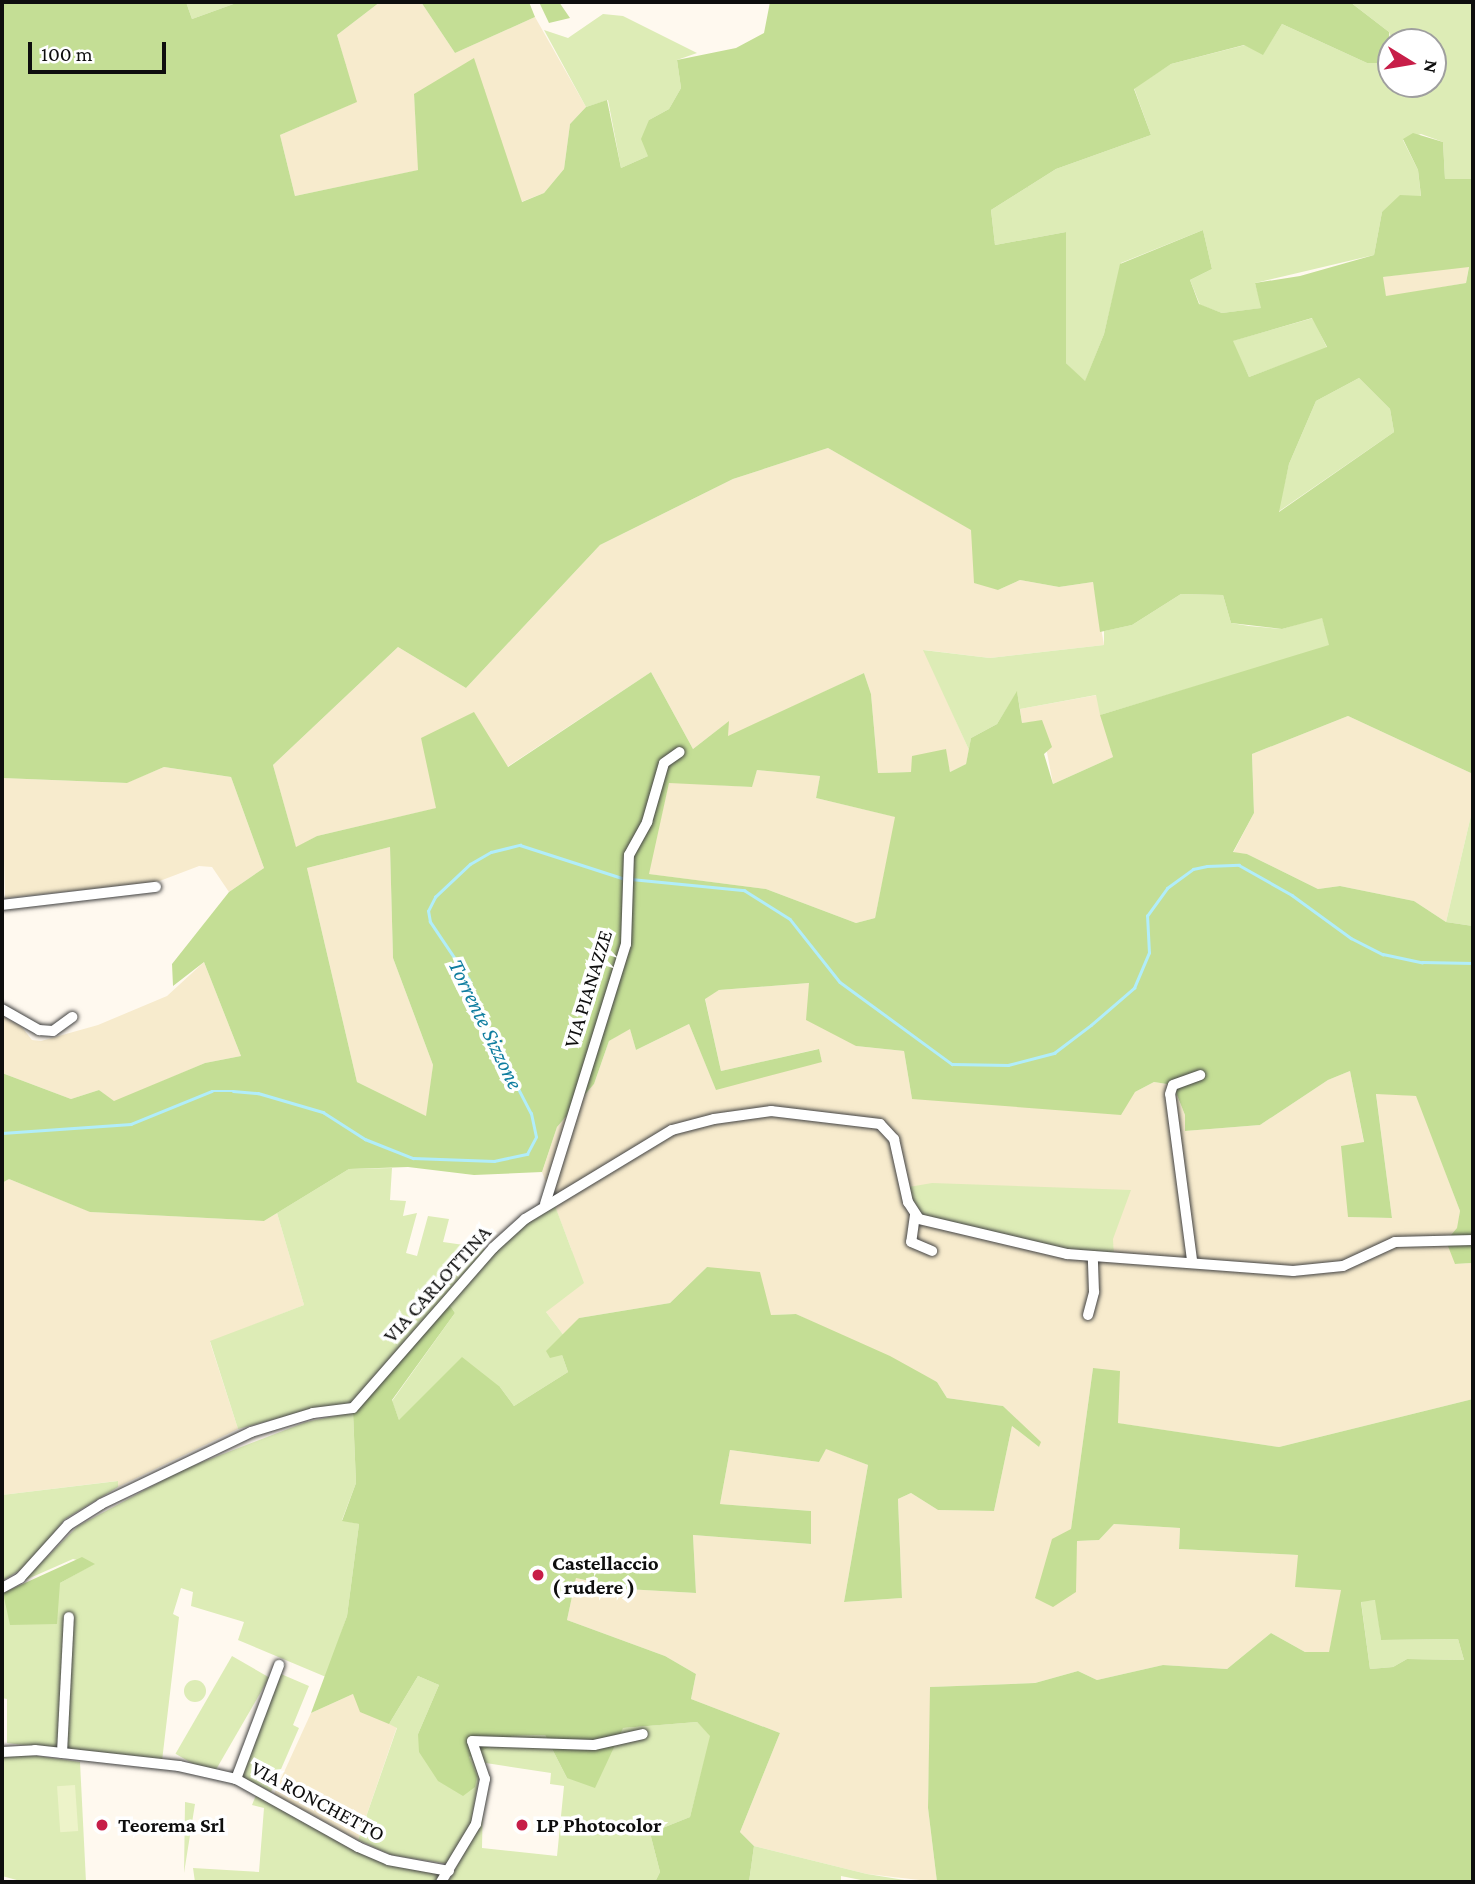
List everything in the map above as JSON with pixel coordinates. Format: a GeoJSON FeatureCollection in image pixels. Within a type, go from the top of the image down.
{"type":"FeatureCollection","features":[{"type":"Feature","properties":{"kind":"street","name":"VIA PIANAZZE"},"geometry":{"type":"LineString","coordinates":[[545,1204],[626,944],[629,855],[647,822],[664,763],[680,752]]}},
{"type":"Feature","properties":{"kind":"street"},"geometry":{"type":"LineString","coordinates":[[2,905],[156,887]]}},
{"type":"Feature","properties":{"kind":"street"},"geometry":{"type":"LineString","coordinates":[[2,1009],[39,1030],[53,1031],[72,1017]]}},
{"type":"Feature","properties":{"kind":"street"},"geometry":{"type":"LineString","coordinates":[[1192,1261],[1170,1094],[1179,1081],[1200,1075]]}},
{"type":"Feature","properties":{"kind":"street","name":"VIA CARLOTTINA"},"geometry":{"type":"LineString","coordinates":[[2,1588],[20,1578],[68,1525],[101,1504],[251,1432],[313,1413],[353,1408],[493,1248],[545,1204],[672,1130],[748,1113],[880,1124],[894,1139],[902,1179],[915,1215],[911,1242],[933,1251]]}},
{"type":"Feature","properties":{"kind":"street"},"geometry":{"type":"LineString","coordinates":[[915,1215],[932,1224],[1093,1256],[1192,1261],[1258,1269],[1343,1266],[1395,1242],[1473,1240]]}},
{"type":"Feature","properties":{"kind":"street"},"geometry":{"type":"LineString","coordinates":[[1088,1315],[1094,1292],[1093,1256]]}},
{"type":"Feature","properties":{"kind":"street"},"geometry":{"type":"LineString","coordinates":[[62,1754],[69,1617]]}},
{"type":"Feature","properties":{"kind":"street"},"geometry":{"type":"LineString","coordinates":[[236,1779],[279,1665]]}},
{"type":"Feature","properties":{"kind":"street"},"geometry":{"type":"LineString","coordinates":[[441,1882],[475,1824],[485,1779],[472,1741],[594,1745],[643,1734]]}},
{"type":"Feature","properties":{"kind":"street","name":"VIA RONCHETTO"},"geometry":{"type":"LineString","coordinates":[[2,1752],[62,1754],[179,1766],[236,1779],[368,1851],[449,1871]]}},
{"type":"Feature","properties":{"kind":"shaded area"},"geometry":{"type":"Polygon","coordinates":[[[380,2],[421,2],[455,53],[535,17],[586,107],[570,124],[564,169],[544,193],[521,202],[414,94],[419,170],[295,196],[280,135],[356,102],[337,35],[380,2]]]}},
{"type":"Feature","properties":{"kind":"shaded area"},"geometry":{"type":"Polygon","coordinates":[[[1469,266],[1466,283],[1386,297],[1382,277],[1469,266]]]}},
{"type":"Feature","properties":{"kind":"shaded area"},"geometry":{"type":"Polygon","coordinates":[[[828,448],[972,530],[998,590],[1020,580],[1059,587],[1093,582],[1104,645],[990,658],[924,650],[969,750],[966,764],[950,772],[945,749],[911,772],[878,773],[871,694],[864,673],[728,737],[728,722],[693,749],[651,672],[507,767],[474,713],[437,808],[317,836],[296,848],[273,765],[398,647],[466,688],[600,545],[733,479],[828,448]]]}},
{"type":"Feature","properties":{"kind":"shaded area"},"geometry":{"type":"Polygon","coordinates":[[[1097,695],[1113,757],[1053,784],[1041,721],[1022,723],[1020,709],[1097,695]]]}},
{"type":"Feature","properties":{"kind":"shaded area"},"geometry":{"type":"Polygon","coordinates":[[[1348,716],[1473,774],[1473,807],[1446,922],[1414,901],[1340,886],[1318,889],[1247,854],[1233,853],[1254,813],[1252,754],[1348,716]]]}},
{"type":"Feature","properties":{"kind":"shaded area"},"geometry":{"type":"Polygon","coordinates":[[[164,767],[231,777],[264,868],[229,892],[212,867],[199,866],[157,882],[5,898],[2,778],[126,783],[164,767]]]}},
{"type":"Feature","properties":{"kind":"shaded area"},"geometry":{"type":"Polygon","coordinates":[[[757,770],[820,776],[816,798],[896,817],[875,918],[856,923],[766,889],[648,874],[669,782],[751,787],[757,770]]]}},
{"type":"Feature","properties":{"kind":"shaded area"},"geometry":{"type":"Polygon","coordinates":[[[390,847],[393,958],[433,1065],[427,1117],[357,1082],[307,868],[390,847]]]}},
{"type":"Feature","properties":{"kind":"shaded area"},"geometry":{"type":"Polygon","coordinates":[[[204,962],[241,1056],[205,1063],[114,1102],[99,1090],[71,1099],[2,1073],[2,1016],[21,1026],[32,1040],[41,1041],[98,1025],[167,996],[204,962]]]}},
{"type":"Feature","properties":{"kind":"shaded area"},"geometry":{"type":"Polygon","coordinates":[[[810,983],[856,1046],[904,1051],[912,1099],[1135,1092],[1154,1082],[1173,1085],[1185,1115],[1185,1131],[1260,1125],[1328,1080],[1350,1071],[1364,1143],[1348,1217],[1392,1218],[1376,1093],[1417,1096],[1460,1211],[1455,1264],[1471,1263],[1473,1399],[1279,1447],[1117,1423],[1093,1368],[1071,1529],[1077,1541],[1099,1540],[1114,1524],[1180,1528],[1179,1549],[1299,1555],[1342,1590],[1329,1653],[1305,1652],[1271,1633],[1227,1669],[1163,1665],[1097,1680],[1078,1671],[1035,1683],[931,1687],[928,1808],[937,1882],[867,1874],[754,1846],[740,1832],[780,1733],[691,1699],[696,1674],[665,1656],[567,1620],[576,1578],[626,1589],[696,1593],[693,1535],[811,1544],[811,1511],[720,1504],[730,1450],[819,1462],[825,1448],[868,1465],[844,1602],[902,1598],[898,1499],[911,1493],[938,1510],[994,1511],[1012,1426],[1039,1447],[1040,1442],[1003,1406],[947,1398],[937,1382],[796,1314],[771,1315],[707,1267],[670,1303],[579,1318],[565,1337],[546,1312],[572,1251],[542,1172],[557,1127],[594,1084],[609,1041],[630,1028],[636,1050],[689,1024],[716,1089],[822,1061],[818,1049],[721,1071],[705,998],[719,990],[810,983]]]}},
{"type":"Feature","properties":{"kind":"shaded area"},"geometry":{"type":"Polygon","coordinates":[[[9,1179],[91,1212],[264,1221],[277,1213],[304,1305],[210,1342],[238,1429],[118,1487],[117,1481],[2,1495],[2,1183],[9,1179]]]}},
{"type":"Feature","properties":{"kind":"shaded area"},"geometry":{"type":"Polygon","coordinates":[[[353,1694],[397,1727],[358,1840],[274,1794],[311,1713],[353,1694]]]}},
{"type":"Feature","properties":{"kind":"green space"},"geometry":{"type":"Polygon","coordinates":[[[2,2],[186,2],[192,19],[239,2],[380,2],[337,35],[357,102],[280,135],[295,196],[418,170],[414,94],[474,58],[522,202],[544,193],[564,169],[570,124],[586,107],[607,100],[621,168],[648,156],[641,139],[649,120],[669,109],[681,88],[677,60],[736,48],[764,33],[770,2],[1350,2],[1384,28],[1377,28],[1377,63],[1367,63],[1282,24],[1263,55],[1244,45],[1171,64],[1134,89],[1151,135],[1056,169],[991,210],[995,245],[1066,232],[1066,363],[1085,381],[1104,334],[1120,264],[1203,230],[1212,269],[1190,280],[1199,304],[1222,313],[1261,308],[1255,283],[1300,276],[1374,255],[1382,212],[1400,195],[1421,196],[1418,170],[1403,139],[1413,133],[1443,142],[1445,179],[1473,179],[1473,774],[1348,716],[1252,754],[1254,813],[1233,852],[1247,854],[1318,889],[1340,886],[1414,901],[1446,922],[1473,926],[1473,1280],[1471,1263],[1455,1264],[1446,1241],[1457,1228],[1460,1211],[1416,1096],[1376,1094],[1392,1218],[1348,1217],[1341,1146],[1364,1142],[1350,1071],[1328,1080],[1260,1125],[1185,1131],[1185,1115],[1173,1085],[1154,1082],[1135,1092],[1121,1115],[912,1099],[904,1051],[856,1046],[806,1020],[809,983],[719,990],[705,999],[721,1071],[819,1049],[822,1062],[716,1090],[689,1024],[636,1050],[630,1029],[609,1041],[594,1084],[557,1127],[542,1172],[474,1175],[408,1167],[349,1169],[264,1221],[90,1212],[9,1179],[2,1183],[2,1073],[71,1099],[99,1090],[114,1101],[205,1063],[241,1056],[204,962],[173,986],[172,964],[229,892],[264,868],[231,777],[164,767],[127,783],[2,778],[2,2]],[[1469,267],[1383,277],[1386,296],[1466,283],[1469,267]],[[1312,318],[1233,341],[1249,377],[1327,347],[1312,318]],[[1359,378],[1316,401],[1289,464],[1279,512],[1394,432],[1390,409],[1359,378]],[[828,448],[733,479],[600,545],[466,688],[398,647],[273,765],[296,847],[317,836],[436,808],[421,738],[474,712],[508,767],[651,672],[693,749],[729,721],[728,736],[864,673],[871,694],[878,773],[911,772],[912,756],[946,749],[950,772],[966,764],[971,738],[997,724],[1017,691],[1022,723],[1042,720],[1052,747],[1044,754],[1053,784],[1113,757],[1100,715],[1329,645],[1322,618],[1282,629],[1231,623],[1223,595],[1181,594],[1132,625],[1100,632],[1093,582],[1059,587],[1020,580],[998,590],[974,583],[971,530],[828,448]],[[757,770],[752,787],[669,783],[649,874],[766,889],[856,923],[875,918],[895,817],[816,798],[820,776],[757,770]],[[390,847],[307,868],[357,1082],[426,1116],[433,1065],[393,958],[390,847]]]}},
{"type":"Feature","properties":{"kind":"green space"},"geometry":{"type":"Polygon","coordinates":[[[186,2],[239,2],[192,19],[186,2]]]}},
{"type":"Feature","properties":{"kind":"green space"},"geometry":{"type":"Polygon","coordinates":[[[421,2],[529,2],[535,17],[455,53],[421,2]]]}},
{"type":"Feature","properties":{"kind":"green space"},"geometry":{"type":"Polygon","coordinates":[[[539,2],[559,2],[570,18],[549,23],[539,2]]]}},
{"type":"Feature","properties":{"kind":"green space"},"geometry":{"type":"Polygon","coordinates":[[[1350,2],[1473,2],[1473,179],[1445,179],[1443,142],[1421,134],[1403,140],[1418,170],[1421,197],[1382,212],[1374,255],[1255,283],[1262,308],[1222,313],[1200,305],[1190,280],[1212,269],[1203,230],[1121,263],[1104,334],[1085,382],[1066,363],[1066,232],[995,245],[991,210],[1056,169],[1151,135],[1134,88],[1171,64],[1245,45],[1263,54],[1282,24],[1367,63],[1377,63],[1377,98],[1447,98],[1447,28],[1384,28],[1350,2]]]}},
{"type":"Feature","properties":{"kind":"green space"},"geometry":{"type":"Polygon","coordinates":[[[603,14],[623,16],[697,53],[677,60],[681,88],[669,109],[649,120],[648,156],[621,168],[608,100],[586,107],[544,30],[568,38],[603,14]]]}},
{"type":"Feature","properties":{"kind":"green space"},"geometry":{"type":"Polygon","coordinates":[[[1313,318],[1327,348],[1249,377],[1232,341],[1313,318]]]}},
{"type":"Feature","properties":{"kind":"green space"},"geometry":{"type":"Polygon","coordinates":[[[1359,378],[1390,409],[1394,432],[1278,512],[1289,464],[1316,401],[1359,378]]]}},
{"type":"Feature","properties":{"kind":"green space"},"geometry":{"type":"Polygon","coordinates":[[[1181,594],[1223,595],[1231,623],[1249,626],[1282,629],[1322,617],[1330,646],[1100,715],[1096,695],[1020,709],[1017,692],[997,724],[971,738],[969,750],[923,650],[990,658],[1104,645],[1104,631],[1132,625],[1181,594]]]}},
{"type":"Feature","properties":{"kind":"green space"},"geometry":{"type":"Polygon","coordinates":[[[1473,807],[1473,926],[1446,922],[1473,807]]]}},
{"type":"Feature","properties":{"kind":"green space"},"geometry":{"type":"Polygon","coordinates":[[[392,1168],[390,1200],[406,1201],[403,1216],[417,1213],[406,1253],[417,1256],[428,1216],[449,1219],[443,1242],[464,1245],[451,1255],[460,1266],[483,1248],[487,1251],[352,1404],[317,1408],[238,1429],[210,1341],[304,1305],[277,1213],[349,1169],[392,1168]]]}},
{"type":"Feature","properties":{"kind":"green space"},"geometry":{"type":"Polygon","coordinates":[[[932,1183],[1131,1190],[1113,1239],[1114,1258],[919,1219],[903,1188],[932,1183]]]}},
{"type":"Feature","properties":{"kind":"green space"},"geometry":{"type":"Polygon","coordinates":[[[554,1203],[584,1283],[546,1312],[565,1337],[547,1352],[562,1355],[568,1372],[514,1406],[500,1387],[399,1420],[392,1401],[455,1313],[449,1304],[505,1240],[554,1203]]]}},
{"type":"Feature","properties":{"kind":"green space"},"geometry":{"type":"Polygon","coordinates":[[[707,1267],[760,1272],[771,1315],[796,1314],[890,1356],[937,1382],[947,1398],[1003,1406],[1041,1442],[1039,1447],[1012,1426],[994,1511],[938,1510],[911,1493],[898,1499],[902,1598],[844,1602],[868,1465],[826,1449],[819,1462],[730,1450],[720,1504],[811,1511],[811,1544],[693,1535],[696,1593],[626,1589],[576,1578],[567,1620],[665,1656],[696,1674],[691,1699],[780,1733],[740,1832],[754,1846],[749,1882],[655,1882],[660,1872],[650,1833],[690,1817],[710,1736],[697,1722],[623,1728],[595,1788],[567,1778],[545,1735],[513,1736],[469,1757],[477,1776],[475,1787],[463,1796],[438,1781],[419,1752],[418,1734],[439,1685],[418,1676],[389,1724],[360,1712],[353,1694],[311,1713],[347,1616],[359,1524],[342,1521],[356,1483],[353,1412],[449,1304],[455,1313],[392,1400],[399,1420],[462,1357],[500,1387],[514,1406],[568,1372],[562,1355],[550,1358],[546,1351],[579,1318],[670,1303],[707,1267]]]}},
{"type":"Feature","properties":{"kind":"green space"},"geometry":{"type":"Polygon","coordinates":[[[1093,1368],[1120,1371],[1118,1423],[1279,1447],[1473,1399],[1473,1882],[937,1882],[928,1808],[930,1687],[1035,1683],[1078,1671],[1097,1680],[1163,1665],[1227,1669],[1271,1633],[1305,1652],[1329,1652],[1341,1590],[1295,1587],[1298,1555],[1179,1549],[1180,1528],[1114,1524],[1099,1540],[1077,1541],[1076,1592],[1053,1607],[1035,1598],[1052,1539],[1071,1529],[1093,1368]],[[1375,1600],[1361,1602],[1370,1669],[1393,1667],[1407,1659],[1464,1660],[1458,1639],[1381,1640],[1375,1600]]]}},
{"type":"Feature","properties":{"kind":"green space"},"geometry":{"type":"Polygon","coordinates":[[[353,1412],[356,1483],[342,1520],[359,1524],[347,1616],[326,1677],[238,1640],[244,1622],[191,1606],[193,1592],[181,1588],[173,1614],[179,1617],[162,1761],[65,1750],[65,1624],[57,1749],[7,1743],[7,1699],[2,1698],[2,1593],[7,1598],[60,1583],[94,1564],[73,1559],[23,1581],[78,1526],[184,1469],[306,1422],[353,1412]]]}},
{"type":"Feature","properties":{"kind":"green space"},"geometry":{"type":"Polygon","coordinates":[[[118,1481],[118,1487],[65,1519],[27,1566],[2,1581],[2,1495],[118,1481]]]}},
{"type":"Feature","properties":{"kind":"green space"},"geometry":{"type":"Polygon","coordinates":[[[82,1557],[95,1564],[60,1583],[57,1624],[10,1625],[3,1593],[82,1557]]]}},
{"type":"Feature","properties":{"kind":"green space"},"geometry":{"type":"Polygon","coordinates":[[[1376,1600],[1381,1640],[1458,1639],[1464,1660],[1407,1659],[1393,1667],[1370,1669],[1361,1601],[1376,1600]]]}},
{"type":"Feature","properties":{"kind":"green space"},"geometry":{"type":"Polygon","coordinates":[[[232,1656],[269,1678],[213,1775],[176,1754],[232,1656]]]}},
{"type":"Feature","properties":{"kind":"green space"},"geometry":{"type":"Polygon","coordinates":[[[281,1674],[309,1686],[293,1725],[299,1728],[271,1792],[240,1776],[281,1674]]]}},
{"type":"Feature","properties":{"kind":"green space"},"geometry":{"type":"Polygon","coordinates":[[[418,1676],[439,1685],[418,1734],[469,1757],[513,1736],[545,1735],[567,1778],[622,1728],[697,1722],[711,1736],[690,1817],[650,1833],[660,1872],[655,1882],[448,1882],[479,1826],[483,1798],[482,1848],[557,1856],[564,1786],[550,1784],[551,1773],[486,1763],[481,1765],[471,1824],[449,1864],[391,1855],[358,1840],[397,1728],[389,1724],[418,1676]]]}},
{"type":"Feature","properties":{"kind":"green space"},"geometry":{"type":"Polygon","coordinates":[[[195,1680],[205,1687],[206,1691],[199,1701],[195,1702],[185,1695],[184,1691],[191,1681],[195,1680]]]}},
{"type":"Feature","properties":{"kind":"green space"},"geometry":{"type":"Polygon","coordinates":[[[17,1753],[80,1762],[86,1882],[24,1882],[2,1876],[2,1756],[17,1753]]]}},
{"type":"Feature","properties":{"kind":"green space"},"geometry":{"type":"Polygon","coordinates":[[[75,1785],[78,1831],[60,1832],[57,1786],[75,1785]]]}},
{"type":"Feature","properties":{"kind":"green space"},"geometry":{"type":"Polygon","coordinates":[[[256,1795],[353,1850],[442,1875],[435,1882],[195,1882],[193,1868],[259,1872],[264,1808],[252,1805],[256,1795]]]}},
{"type":"Feature","properties":{"kind":"green space"},"geometry":{"type":"Polygon","coordinates":[[[185,1803],[195,1804],[184,1873],[185,1803]]]}},
{"type":"Feature","properties":{"kind":"green space"},"geometry":{"type":"Polygon","coordinates":[[[754,1846],[867,1874],[917,1882],[871,1882],[841,1876],[841,1882],[749,1882],[754,1846]]]}},
{"type":"Feature","properties":{"kind":"waterway","name":"Torrente Sizzone"},"geometry":{"type":"LineString","coordinates":[[2,1133],[131,1124],[212,1091],[233,1091],[258,1093],[323,1112],[365,1139],[413,1158],[494,1161],[527,1154],[536,1137],[531,1114],[489,1033],[469,980],[430,922],[428,911],[435,897],[470,864],[491,852],[520,845],[625,879]]}},
{"type":"Feature","properties":{"kind":"waterway","name":"Torrente Sizzone"},"geometry":{"type":"LineString","coordinates":[[631,879],[744,890],[790,919],[840,982],[952,1064],[1008,1065],[1054,1053],[1091,1025],[1134,988],[1149,953],[1147,916],[1167,888],[1193,869],[1207,866],[1239,865],[1292,895],[1351,938],[1383,954],[1422,962],[1473,963]]}},
{"type":"Feature","properties":{"kind":"place","name":"Castellaccio ( rudere )"},"geometry":{"type":"Point","coordinates":[538,1575]}},
{"type":"Feature","properties":{"kind":"place","name":"Teorema Srl"},"geometry":{"type":"Point","coordinates":[102,1825]}},
{"type":"Feature","properties":{"kind":"place","name":"LP Photocolor"},"geometry":{"type":"Point","coordinates":[522,1825]}}]}
